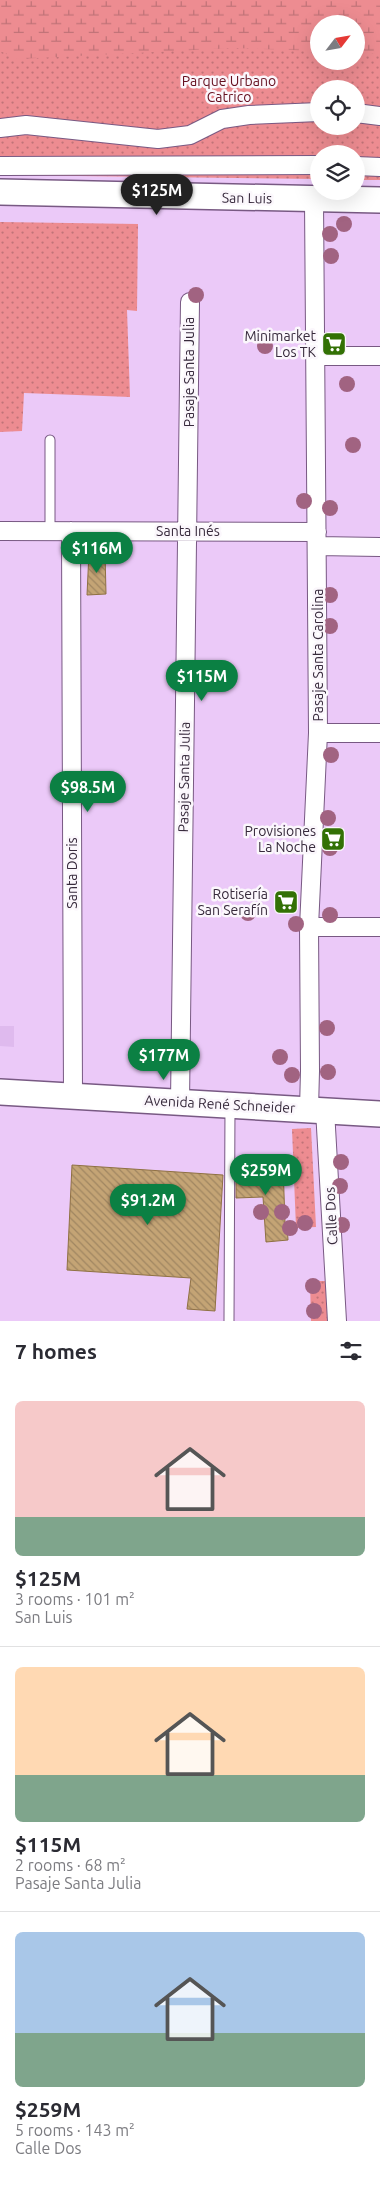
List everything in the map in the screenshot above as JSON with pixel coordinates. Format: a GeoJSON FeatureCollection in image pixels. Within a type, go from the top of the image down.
{"type":"FeatureCollection","features":[{"type":"Feature","properties":{"kind":"street"},"geometry":{"type":"LineString","coordinates":[[0,128],[26,126],[158,139],[190,135],[222,119],[248,115],[310,112]]}},
{"type":"Feature","properties":{"kind":"street"},"geometry":{"type":"LineString","coordinates":[[365,114],[380,116]]}},
{"type":"Feature","properties":{"kind":"street"},"geometry":{"type":"LineString","coordinates":[[0,166],[310,166]]}},
{"type":"Feature","properties":{"kind":"street"},"geometry":{"type":"LineString","coordinates":[[365,166],[380,167]]}},
{"type":"Feature","properties":{"kind":"street","name":"San Luis"},"geometry":{"type":"LineString","coordinates":[[0,192],[310,200]]}},
{"type":"Feature","properties":{"kind":"street","name":"Pasaje Santa Carolina"},"geometry":{"type":"LineString","coordinates":[[314,200],[318,733],[309,927],[310,1071],[317,1110]]}},
{"type":"Feature","properties":{"kind":"street","name":"San Luis"},"geometry":{"type":"LineString","coordinates":[[365,200],[380,200]]}},
{"type":"Feature","properties":{"kind":"street","name":"Pasaje Santa Julia"},"geometry":{"type":"LineString","coordinates":[[180,1102],[190,302]]}},
{"type":"Feature","properties":{"kind":"street"},"geometry":{"type":"LineString","coordinates":[[315,356],[380,356]]}},
{"type":"Feature","properties":{"kind":"street","name":"Santa Inés"},"geometry":{"type":"LineString","coordinates":[[0,531],[188,532],[317,539],[380,547]]}},
{"type":"Feature","properties":{"kind":"street","name":"Santa Doris"},"geometry":{"type":"LineString","coordinates":[[71,531],[73,1096]]}},
{"type":"Feature","properties":{"kind":"street"},"geometry":{"type":"LineString","coordinates":[[318,733],[380,734]]}},
{"type":"Feature","properties":{"kind":"street"},"geometry":{"type":"LineString","coordinates":[[309,927],[380,927]]}},
{"type":"Feature","properties":{"kind":"street","name":"Avenida René Schneider"},"geometry":{"type":"LineString","coordinates":[[0,1092],[380,1114]]}},
{"type":"Feature","properties":{"kind":"street","name":"Calle Dos"},"geometry":{"type":"LineString","coordinates":[[317,1110],[337,1321]]}},
{"type":"Feature","properties":{"kind":"lane"},"geometry":{"type":"LineString","coordinates":[[50,440],[50,531]]}},
{"type":"Feature","properties":{"kind":"lane"},"geometry":{"type":"LineString","coordinates":[[229,1321],[230,1105]]}},
{"type":"Feature","properties":{"kind":"shaded area"},"geometry":{"type":"Polygon","coordinates":[[[0,1026],[14,1026],[14,1047],[0,1046],[0,1026]]]}},
{"type":"Feature","properties":{"kind":"green space","name":"Parque Urbano Catrico"},"geometry":{"type":"Polygon","coordinates":[[[0,0],[380,0],[380,180],[365,180],[365,145],[310,145],[310,179],[0,175],[0,0]]]}},
{"type":"Feature","properties":{"kind":"green space"},"geometry":{"type":"Polygon","coordinates":[[[0,0],[380,0],[380,54],[365,53],[365,15],[310,15],[310,51],[234,48],[17,59],[0,51],[0,0]]]}},
{"type":"Feature","properties":{"kind":"green space"},"geometry":{"type":"Polygon","coordinates":[[[0,222],[138,224],[137,311],[127,310],[130,397],[24,393],[22,431],[0,432],[0,222]]]}},
{"type":"Feature","properties":{"kind":"green space"},"geometry":{"type":"Polygon","coordinates":[[[311,1128],[316,1227],[296,1228],[292,1129],[311,1128]]]}},
{"type":"Feature","properties":{"kind":"green space"},"geometry":{"type":"Polygon","coordinates":[[[310,1281],[329,1281],[330,1321],[311,1321],[310,1281]]]}},
{"type":"Feature","properties":{"kind":"building"},"geometry":{"type":"Polygon","coordinates":[[[89,552],[105,552],[106,594],[87,595],[89,552]]]}},
{"type":"Feature","properties":{"kind":"building"},"geometry":{"type":"Polygon","coordinates":[[[283,1164],[285,1223],[287,1223],[288,1240],[266,1242],[263,1197],[236,1198],[236,1175],[244,1176],[243,1166],[283,1164]]]}},
{"type":"Feature","properties":{"kind":"building"},"geometry":{"type":"Polygon","coordinates":[[[72,1165],[223,1175],[215,1311],[187,1309],[191,1278],[67,1270],[72,1165]]]}},
{"type":"Feature","properties":{"kind":"place","name":"Minimarket Los TK"},"geometry":{"type":"Point","coordinates":[334,344]}},
{"type":"Feature","properties":{"kind":"place","name":"Provisiones La Noche"},"geometry":{"type":"Point","coordinates":[333,839]}},
{"type":"Feature","properties":{"kind":"place","name":"Rotisería San Serafín"},"geometry":{"type":"Point","coordinates":[286,902]}}]}
